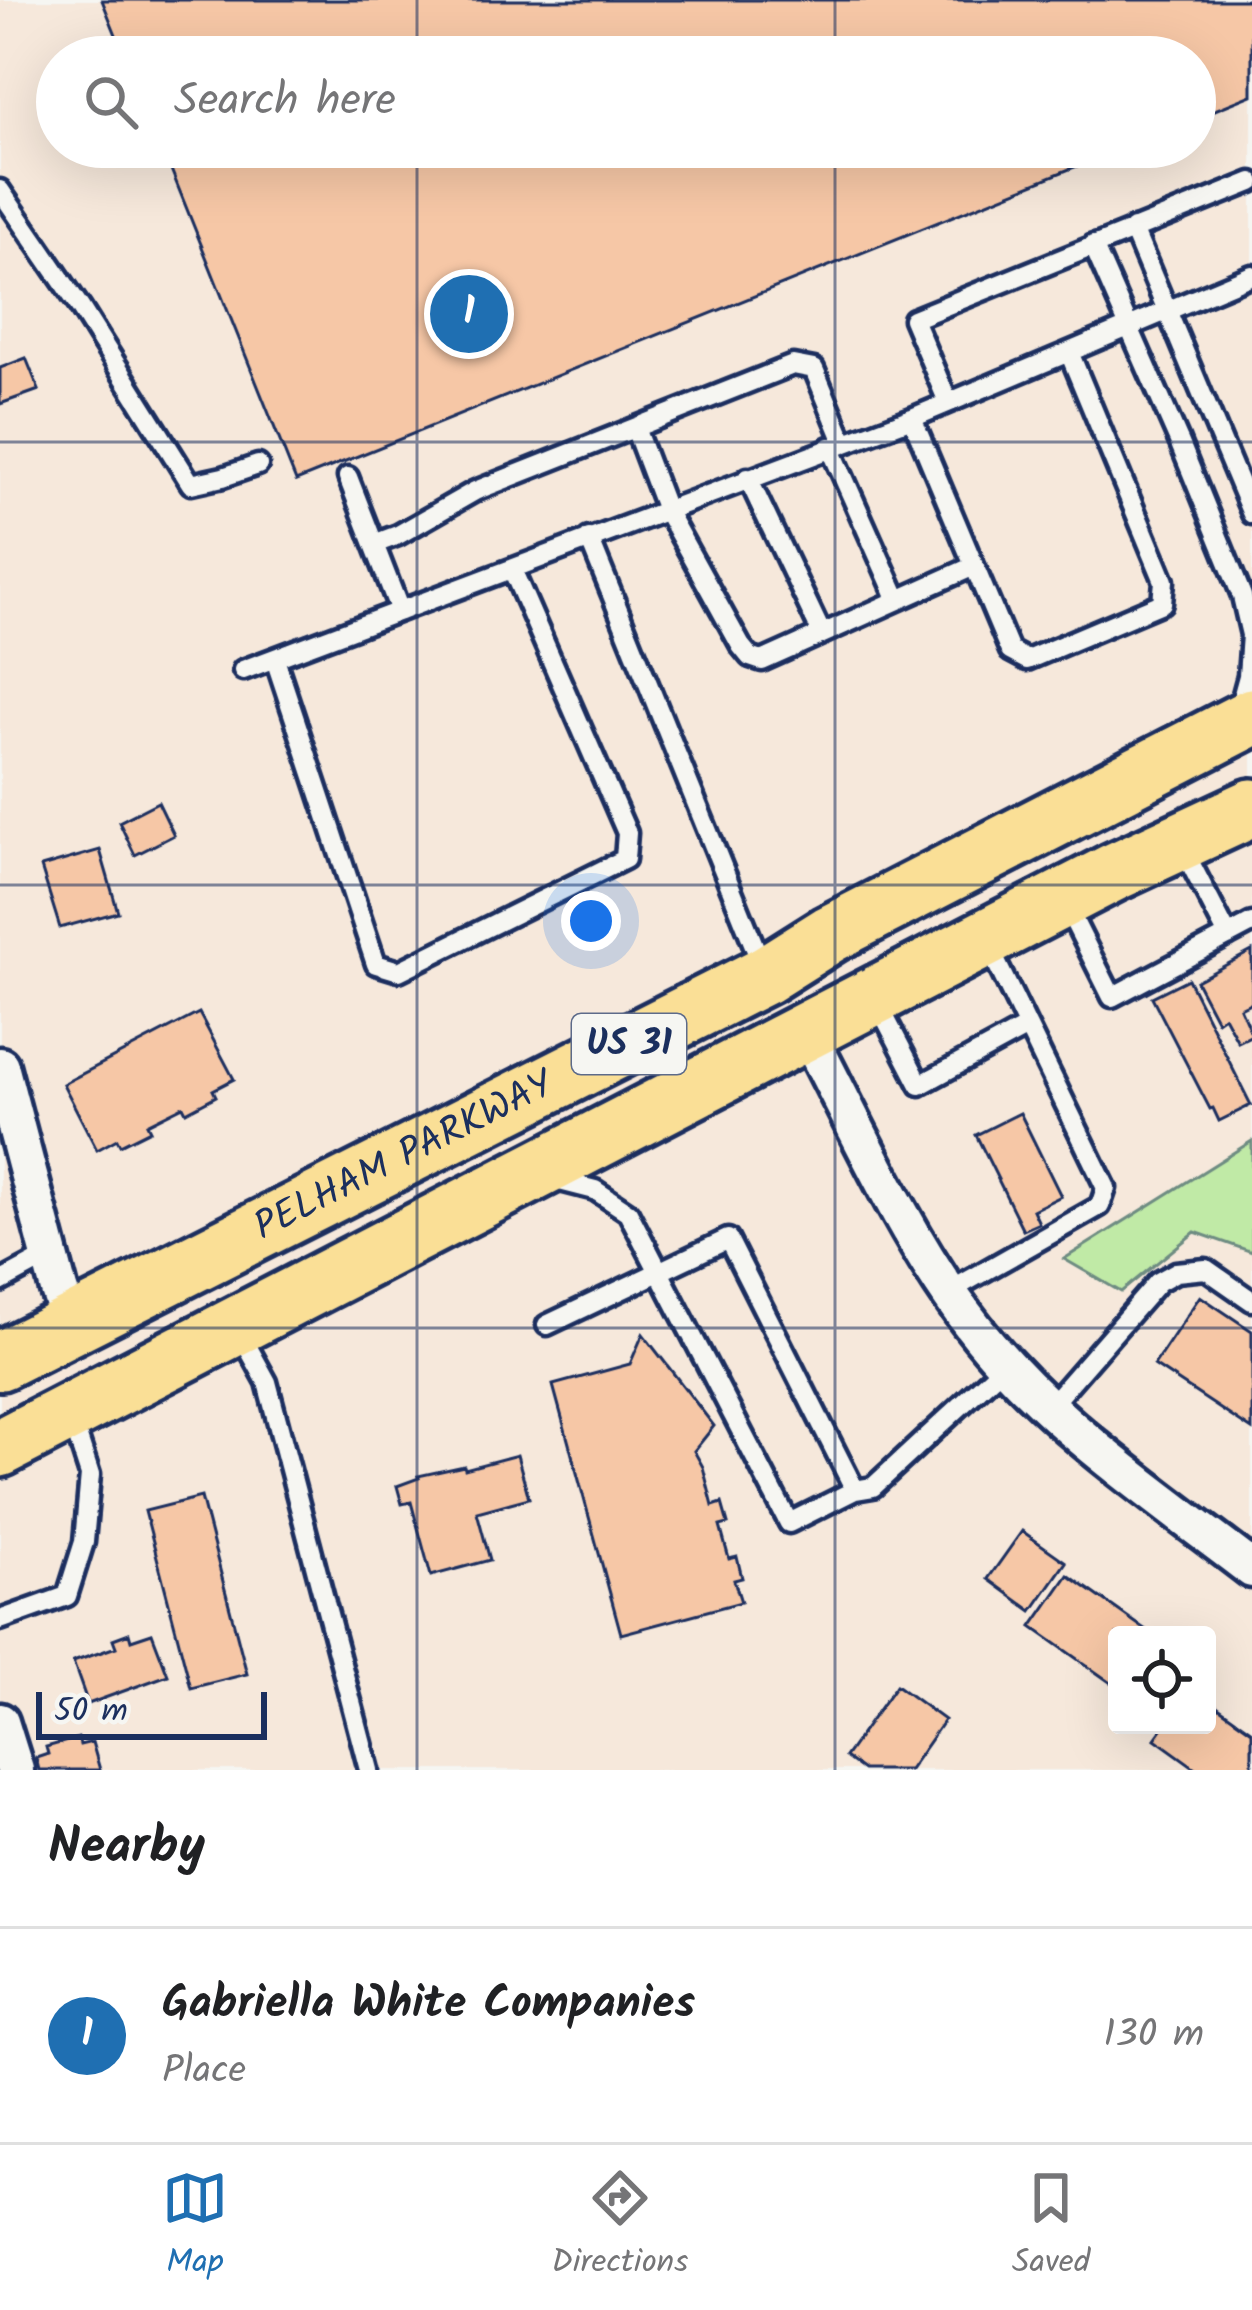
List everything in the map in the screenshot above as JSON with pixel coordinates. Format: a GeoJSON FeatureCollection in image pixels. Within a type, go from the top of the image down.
{"type":"FeatureCollection","features":[{"type":"Feature","properties":{"kind":"main road","name":"PELHAM PARKWAY"},"geometry":{"type":"LineString","coordinates":[[0,1361],[766,975],[830,934],[1244,721]]}},
{"type":"Feature","properties":{"kind":"main road","name":"PELHAM PARKWAY"},"geometry":{"type":"LineString","coordinates":[[0,1448],[1063,898],[1245,816]]}},
{"type":"Feature","properties":{"kind":"main road"},"geometry":{"type":"LineString","coordinates":[[766,975],[806,1031]]}},
{"type":"Feature","properties":{"kind":"main road"},"geometry":{"type":"LineString","coordinates":[[71,1325],[84,1404]]}},
{"type":"Feature","properties":{"kind":"street"},"geometry":{"type":"LineString","coordinates":[[806,1031],[904,1218],[977,1330],[1049,1407],[1098,1450],[1252,1569]]}},
{"type":"Feature","properties":{"kind":"street"},"geometry":{"type":"LineString","coordinates":[[0,1066],[71,1325]]}},
{"type":"Feature","properties":{"kind":"lane"},"geometry":{"type":"LineString","coordinates":[[948,403],[913,319],[1252,182]]}},
{"type":"Feature","properties":{"kind":"lane"},"geometry":{"type":"LineString","coordinates":[[0,190],[191,484],[258,465]]}},
{"type":"Feature","properties":{"kind":"lane"},"geometry":{"type":"LineString","coordinates":[[1133,229],[1252,514]]}},
{"type":"Feature","properties":{"kind":"lane"},"geometry":{"type":"LineString","coordinates":[[1093,245],[1242,596],[1251,635],[1244,721]]}},
{"type":"Feature","properties":{"kind":"lane"},"geometry":{"type":"LineString","coordinates":[[243,670],[911,418],[1248,277],[1252,299]]}},
{"type":"Feature","properties":{"kind":"lane"},"geometry":{"type":"LineString","coordinates":[[911,418],[1010,651],[1028,660],[1162,603],[1164,581],[1069,352]]}},
{"type":"Feature","properties":{"kind":"lane"},"geometry":{"type":"LineString","coordinates":[[374,544],[398,536],[475,491],[793,365],[814,369],[837,445],[898,600]]}},
{"type":"Feature","properties":{"kind":"lane"},"geometry":{"type":"LineString","coordinates":[[1179,441],[1216,425]]}},
{"type":"Feature","properties":{"kind":"lane"},"geometry":{"type":"LineString","coordinates":[[635,428],[666,510],[750,657],[762,661],[974,566]]}},
{"type":"Feature","properties":{"kind":"lane"},"geometry":{"type":"LineString","coordinates":[[348,477],[400,611]]}},
{"type":"Feature","properties":{"kind":"lane"},"geometry":{"type":"LineString","coordinates":[[748,478],[822,634]]}},
{"type":"Feature","properties":{"kind":"lane"},"geometry":{"type":"LineString","coordinates":[[589,538],[766,975]]}},
{"type":"Feature","properties":{"kind":"lane"},"geometry":{"type":"LineString","coordinates":[[275,659],[376,964],[399,971],[625,859],[627,833],[512,569]]}},
{"type":"Feature","properties":{"kind":"lane"},"geometry":{"type":"LineString","coordinates":[[1179,843],[1228,936]]}},
{"type":"Feature","properties":{"kind":"lane"},"geometry":{"type":"LineString","coordinates":[[1063,898],[1112,997],[1252,923]]}},
{"type":"Feature","properties":{"kind":"lane"},"geometry":{"type":"LineString","coordinates":[[948,1292],[1100,1206],[1106,1188],[985,939]]}},
{"type":"Feature","properties":{"kind":"lane"},"geometry":{"type":"LineString","coordinates":[[874,996],[920,1085],[1027,1027]]}},
{"type":"Feature","properties":{"kind":"lane"},"geometry":{"type":"LineString","coordinates":[[530,1173],[595,1190],[628,1212],[789,1523],[855,1490],[873,1487],[1006,1364]]}},
{"type":"Feature","properties":{"kind":"lane"},"geometry":{"type":"LineString","coordinates":[[547,1325],[728,1239],[855,1490]]}},
{"type":"Feature","properties":{"kind":"lane"},"geometry":{"type":"LineString","coordinates":[[0,1282],[50,1255]]}},
{"type":"Feature","properties":{"kind":"lane"},"geometry":{"type":"LineString","coordinates":[[1049,1407],[1157,1282],[1176,1272],[1206,1269],[1252,1301]]}},
{"type":"Feature","properties":{"kind":"lane"},"geometry":{"type":"LineString","coordinates":[[236,1325],[267,1382],[369,1770]]}},
{"type":"Feature","properties":{"kind":"lane"},"geometry":{"type":"LineString","coordinates":[[0,1620],[67,1596],[84,1541],[90,1475],[84,1404]]}},
{"type":"Feature","properties":{"kind":"shaded area"},"geometry":{"type":"Polygon","coordinates":[[[0,0],[1252,0],[1252,1770],[0,1770],[0,0]]]}},
{"type":"Feature","properties":{"kind":"green space"},"geometry":{"type":"Polygon","coordinates":[[[1252,1141],[1252,1252],[1195,1232],[1121,1292],[1064,1259],[1252,1141]]]}},
{"type":"Feature","properties":{"kind":"building"},"geometry":{"type":"Polygon","coordinates":[[[102,0],[1252,0],[1252,95],[1216,110],[1216,36],[117,36],[102,0]]]}},
{"type":"Feature","properties":{"kind":"building"},"geometry":{"type":"Polygon","coordinates":[[[170,168],[1072,168],[296,481],[170,168]]]}},
{"type":"Feature","properties":{"kind":"building"},"geometry":{"type":"Polygon","coordinates":[[[26,358],[39,390],[0,404],[0,368],[26,358]]]}},
{"type":"Feature","properties":{"kind":"building"},"geometry":{"type":"Polygon","coordinates":[[[158,802],[174,835],[135,855],[119,822],[158,802]]]}},
{"type":"Feature","properties":{"kind":"building"},"geometry":{"type":"Polygon","coordinates":[[[100,850],[118,912],[60,928],[41,867],[100,850]]]}},
{"type":"Feature","properties":{"kind":"building"},"geometry":{"type":"Polygon","coordinates":[[[1252,951],[1252,1002],[1240,1008],[1252,1035],[1238,1042],[1224,1016],[1217,1021],[1196,981],[1252,951]]]}},
{"type":"Feature","properties":{"kind":"building"},"geometry":{"type":"Polygon","coordinates":[[[1188,979],[1251,1105],[1219,1121],[1152,997],[1188,979]]]}},
{"type":"Feature","properties":{"kind":"building"},"geometry":{"type":"Polygon","coordinates":[[[199,1013],[234,1079],[213,1090],[216,1096],[186,1112],[183,1106],[147,1124],[150,1130],[97,1150],[63,1084],[199,1013]]]}},
{"type":"Feature","properties":{"kind":"building"},"geometry":{"type":"Polygon","coordinates":[[[1020,1113],[1061,1196],[1033,1210],[1039,1223],[1023,1230],[976,1135],[1020,1113]]]}},
{"type":"Feature","properties":{"kind":"building"},"geometry":{"type":"Polygon","coordinates":[[[1200,1296],[1252,1331],[1252,1430],[1154,1365],[1200,1296]]]}},
{"type":"Feature","properties":{"kind":"building"},"geometry":{"type":"Polygon","coordinates":[[[643,1334],[714,1426],[694,1451],[713,1506],[722,1503],[728,1524],[720,1526],[729,1559],[737,1557],[742,1578],[734,1580],[741,1602],[621,1634],[553,1385],[630,1364],[643,1334]]]}},
{"type":"Feature","properties":{"kind":"building"},"geometry":{"type":"Polygon","coordinates":[[[517,1455],[529,1498],[477,1512],[490,1560],[431,1576],[411,1502],[402,1504],[397,1486],[418,1476],[517,1455]]]}},
{"type":"Feature","properties":{"kind":"building"},"geometry":{"type":"Polygon","coordinates":[[[201,1497],[247,1674],[191,1688],[145,1511],[201,1497]]]}},
{"type":"Feature","properties":{"kind":"building"},"geometry":{"type":"Polygon","coordinates":[[[1022,1531],[1066,1562],[1032,1611],[988,1579],[1022,1531]]]}},
{"type":"Feature","properties":{"kind":"building"},"geometry":{"type":"Polygon","coordinates":[[[1068,1575],[1140,1626],[1108,1626],[1108,1681],[1032,1627],[1068,1575]]]}},
{"type":"Feature","properties":{"kind":"building"},"geometry":{"type":"Polygon","coordinates":[[[129,1633],[131,1640],[152,1633],[168,1675],[88,1704],[73,1662],[116,1647],[113,1639],[129,1633]]]}},
{"type":"Feature","properties":{"kind":"building"},"geometry":{"type":"Polygon","coordinates":[[[896,1685],[944,1720],[909,1770],[863,1770],[845,1757],[896,1685]]]}},
{"type":"Feature","properties":{"kind":"building"},"geometry":{"type":"Polygon","coordinates":[[[1216,1705],[1252,1731],[1252,1770],[1192,1770],[1155,1739],[1159,1734],[1216,1734],[1216,1705]]]}},
{"type":"Feature","properties":{"kind":"building"},"geometry":{"type":"Polygon","coordinates":[[[78,1738],[80,1745],[92,1742],[100,1770],[39,1770],[36,1758],[48,1754],[46,1747],[78,1738]]]}},
{"type":"Feature","properties":{"kind":"place","name":"Gabriella White Companies"},"geometry":{"type":"Point","coordinates":[469,314]}}]}
